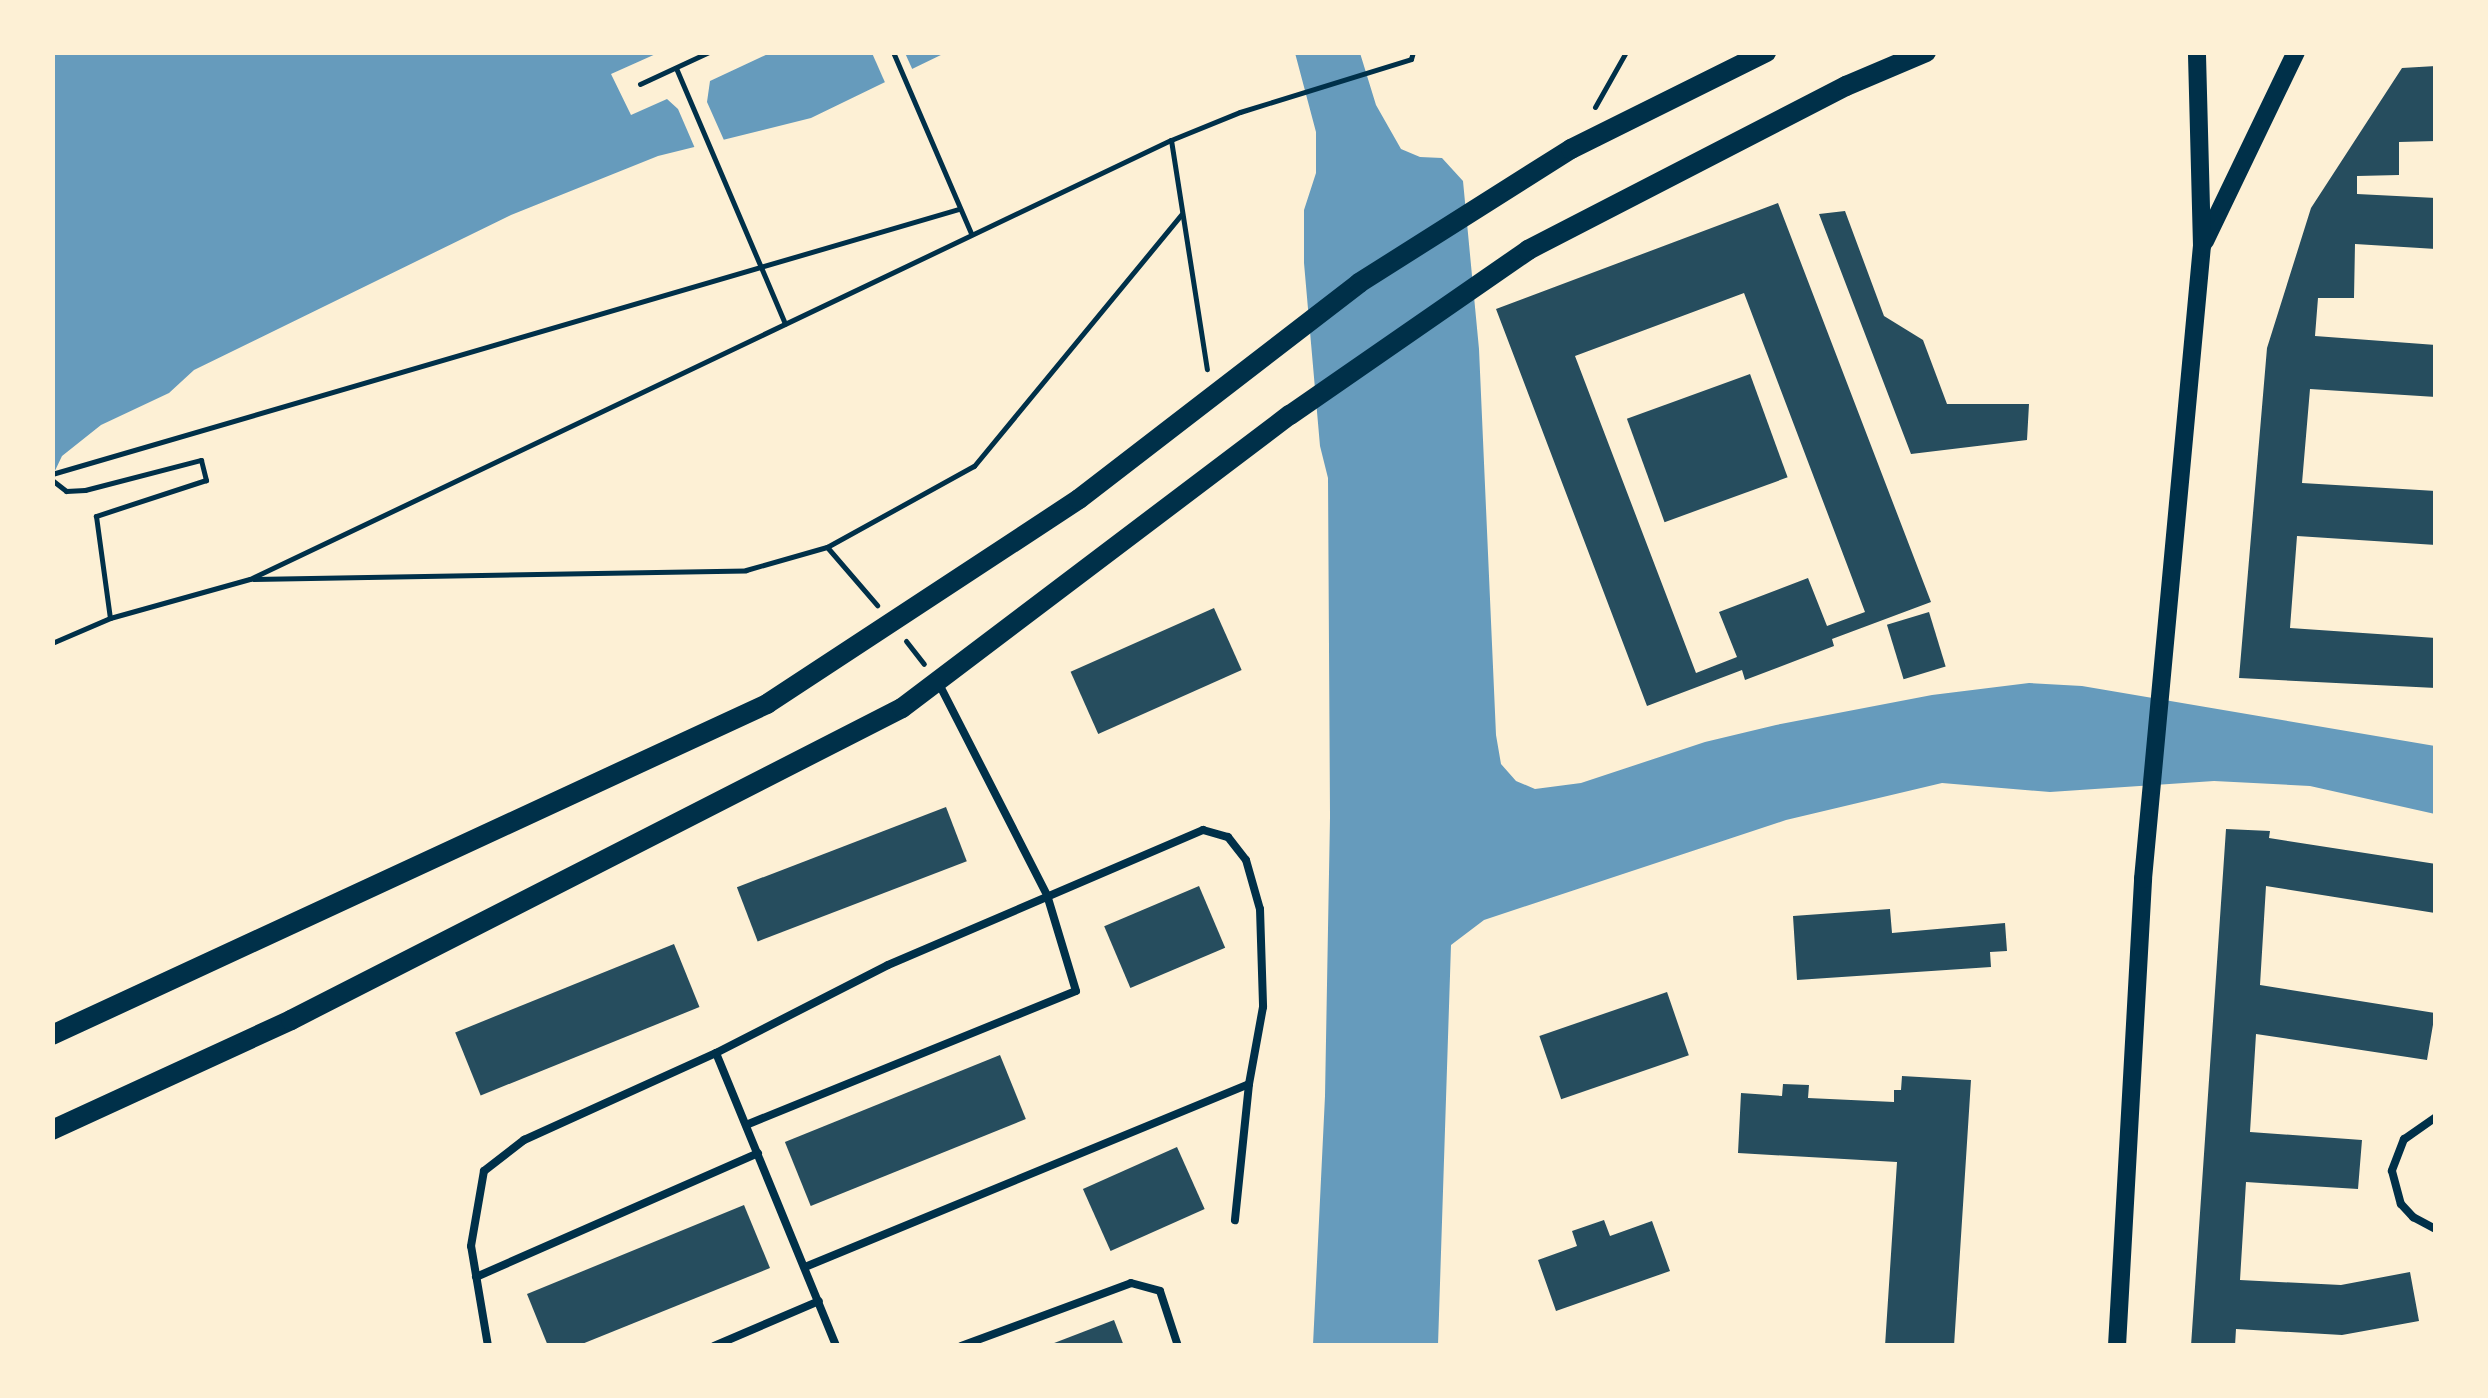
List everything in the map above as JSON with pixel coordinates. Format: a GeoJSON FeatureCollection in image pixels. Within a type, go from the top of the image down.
{"type":"FeatureCollection","features":[{"type":"Feature","properties":{"kind":"main road"},"geometry":{"type":"LineString","coordinates":[[52,1036],[767,704],[1079,498],[1359,283],[1571,149],[1766,52]]}},
{"type":"Feature","properties":{"kind":"main road"},"geometry":{"type":"LineString","coordinates":[[52,1130],[290,1020],[885,717],[1290,415],[1528,250],[1846,86],[1926,52]]}},
{"type":"Feature","properties":{"kind":"street"},"geometry":{"type":"LineString","coordinates":[[2117,1346],[2143,880],[2202,246],[2197,52]]}},
{"type":"Feature","properties":{"kind":"street"},"geometry":{"type":"LineString","coordinates":[[2202,246],[2296,52]]}},
{"type":"Feature","properties":{"kind":"lane"},"geometry":{"type":"LineString","coordinates":[[746,1125],[1076,991],[1047,895],[937,680]]}},
{"type":"Feature","properties":{"kind":"lane"},"geometry":{"type":"LineString","coordinates":[[488,1346],[471,1246],[484,1171],[524,1140],[716,1053],[888,965],[1203,830],[1228,837],[1246,860],[1260,909],[1264,1007],[1249,1084],[1234,1220]]}},
{"type":"Feature","properties":{"kind":"lane"},"geometry":{"type":"LineString","coordinates":[[716,1053],[836,1346]]}},
{"type":"Feature","properties":{"kind":"lane"},"geometry":{"type":"LineString","coordinates":[[806,1267],[1249,1084]]}},
{"type":"Feature","properties":{"kind":"lane"},"geometry":{"type":"LineString","coordinates":[[2436,1117],[2404,1139],[2392,1171],[2402,1204],[2413,1217],[2436,1229]]}},
{"type":"Feature","properties":{"kind":"lane"},"geometry":{"type":"LineString","coordinates":[[476,1277],[758,1153]]}},
{"type":"Feature","properties":{"kind":"lane"},"geometry":{"type":"LineString","coordinates":[[961,1346],[1131,1283],[1160,1291],[1178,1346]]}},
{"type":"Feature","properties":{"kind":"lane"},"geometry":{"type":"LineString","coordinates":[[714,1346],[819,1301]]}},
{"type":"Feature","properties":{"kind":"path"},"geometry":{"type":"LineString","coordinates":[[640,84],[710,52]]}},
{"type":"Feature","properties":{"kind":"path"},"geometry":{"type":"LineString","coordinates":[[894,52],[971,233]]}},
{"type":"Feature","properties":{"kind":"path"},"geometry":{"type":"LineString","coordinates":[[52,643],[110,618],[250,579],[1171,140],[1266,104],[1384,69],[1411,59],[1413,52]]}},
{"type":"Feature","properties":{"kind":"path"},"geometry":{"type":"LineString","coordinates":[[1571,149],[1626,52]]}},
{"type":"Feature","properties":{"kind":"path"},"geometry":{"type":"LineString","coordinates":[[676,68],[784,324]]}},
{"type":"Feature","properties":{"kind":"path"},"geometry":{"type":"LineString","coordinates":[[1171,140],[1212,396]]}},
{"type":"Feature","properties":{"kind":"path"},"geometry":{"type":"LineString","coordinates":[[110,618],[96,516],[206,480],[201,460],[86,490],[66,491],[52,477],[958,209]]}},
{"type":"Feature","properties":{"kind":"path"},"geometry":{"type":"LineString","coordinates":[[250,579],[746,570],[828,546],[974,466],[1182,214]]}},
{"type":"Feature","properties":{"kind":"water"},"geometry":{"type":"Polygon","coordinates":[[[53,53],[945,53],[811,118],[658,156],[511,215],[194,370],[169,393],[101,425],[62,456],[53,475],[53,53]]]}},
{"type":"Feature","properties":{"kind":"water"},"geometry":{"type":"Polygon","coordinates":[[[1295,53],[1360,53],[1376,105],[1401,149],[1420,157],[1442,158],[1463,181],[1479,349],[1496,735],[1501,764],[1516,781],[1535,789],[1581,783],[1705,742],[1776,725],[1932,695],[2029,683],[2082,686],[2435,746],[2435,814],[2310,786],[2214,781],[2050,792],[1942,783],[1786,820],[1484,920],[1451,945],[1438,1345],[1313,1345],[1325,1096],[1330,817],[1328,478],[1320,446],[1304,263],[1304,210],[1316,173],[1316,132],[1295,53]]]}},
{"type":"Feature","properties":{"kind":"pier"},"geometry":{"type":"Polygon","coordinates":[[[658,53],[770,53],[710,81],[707,102],[727,147],[697,153],[678,109],[667,99],[631,115],[611,74],[658,53]]]}},
{"type":"Feature","properties":{"kind":"pier"},"geometry":{"type":"Polygon","coordinates":[[[872,53],[905,53],[914,73],[887,87],[872,53]]]}},
{"type":"Feature","properties":{"kind":"building"},"geometry":{"type":"Polygon","coordinates":[[[2436,66],[2436,141],[2399,142],[2399,175],[2357,176],[2357,194],[2436,198],[2436,249],[2355,244],[2354,298],[2318,298],[2315,336],[2436,345],[2436,397],[2310,389],[2302,483],[2436,491],[2436,545],[2297,536],[2290,628],[2436,638],[2436,688],[2239,678],[2267,348],[2311,208],[2402,68],[2436,66]]]}},
{"type":"Feature","properties":{"kind":"building"},"geometry":{"type":"Polygon","coordinates":[[[1778,203],[1931,602],[1832,639],[1834,646],[1745,680],[1742,670],[1647,706],[1496,309],[1778,203]],[[1744,293],[1575,356],[1696,673],[1737,657],[1719,612],[1808,578],[1827,626],[1865,612],[1744,293]]]}},
{"type":"Feature","properties":{"kind":"building"},"geometry":{"type":"Polygon","coordinates":[[[1845,211],[1884,316],[1923,340],[1947,404],[2029,404],[2027,440],[1911,454],[1819,214],[1845,211]]]}},
{"type":"Feature","properties":{"kind":"building"},"geometry":{"type":"Polygon","coordinates":[[[1750,374],[1788,477],[1665,522],[1627,419],[1750,374]]]}},
{"type":"Feature","properties":{"kind":"building"},"geometry":{"type":"Polygon","coordinates":[[[1214,608],[1242,670],[1098,734],[1071,672],[1214,608]]]}},
{"type":"Feature","properties":{"kind":"building"},"geometry":{"type":"Polygon","coordinates":[[[1929,612],[1946,667],[1904,679],[1887,625],[1929,612]]]}},
{"type":"Feature","properties":{"kind":"building"},"geometry":{"type":"Polygon","coordinates":[[[946,807],[967,861],[758,941],[737,887],[946,807]]]}},
{"type":"Feature","properties":{"kind":"building"},"geometry":{"type":"Polygon","coordinates":[[[2226,829],[2270,831],[2269,838],[2436,864],[2435,913],[2266,886],[2260,985],[2435,1013],[2427,1060],[2256,1034],[2250,1132],[2362,1140],[2358,1189],[2246,1182],[2240,1280],[2341,1285],[2410,1272],[2419,1321],[2342,1335],[2236,1329],[2235,1346],[2191,1346],[2226,829]]]}},
{"type":"Feature","properties":{"kind":"building"},"geometry":{"type":"Polygon","coordinates":[[[1199,886],[1225,948],[1130,988],[1104,926],[1199,886]]]}},
{"type":"Feature","properties":{"kind":"building"},"geometry":{"type":"Polygon","coordinates":[[[1890,909],[1892,933],[2005,923],[2007,951],[1990,952],[1991,967],[1797,980],[1793,916],[1890,909]]]}},
{"type":"Feature","properties":{"kind":"building"},"geometry":{"type":"Polygon","coordinates":[[[674,944],[699,1007],[481,1095],[455,1032],[674,944]]]}},
{"type":"Feature","properties":{"kind":"building"},"geometry":{"type":"Polygon","coordinates":[[[1667,992],[1689,1055],[1561,1099],[1539,1036],[1667,992]]]}},
{"type":"Feature","properties":{"kind":"building"},"geometry":{"type":"Polygon","coordinates":[[[1000,1055],[1026,1119],[811,1206],[785,1142],[1000,1055]]]}},
{"type":"Feature","properties":{"kind":"building"},"geometry":{"type":"Polygon","coordinates":[[[1902,1076],[1971,1080],[1954,1346],[1885,1346],[1897,1162],[1738,1153],[1741,1093],[1782,1096],[1783,1084],[1809,1085],[1808,1098],[1894,1102],[1894,1090],[1901,1090],[1902,1076]]]}},
{"type":"Feature","properties":{"kind":"building"},"geometry":{"type":"Polygon","coordinates":[[[1177,1147],[1205,1209],[1111,1251],[1083,1189],[1177,1147]]]}},
{"type":"Feature","properties":{"kind":"building"},"geometry":{"type":"Polygon","coordinates":[[[744,1205],[770,1268],[577,1346],[548,1346],[527,1294],[744,1205]]]}},
{"type":"Feature","properties":{"kind":"building"},"geometry":{"type":"Polygon","coordinates":[[[1604,1220],[1610,1236],[1652,1221],[1670,1271],[1556,1311],[1538,1260],[1577,1246],[1572,1231],[1604,1220]]]}},
{"type":"Feature","properties":{"kind":"building"},"geometry":{"type":"Polygon","coordinates":[[[1114,1320],[1124,1346],[1049,1346],[1049,1345],[1114,1320]]]}}]}
